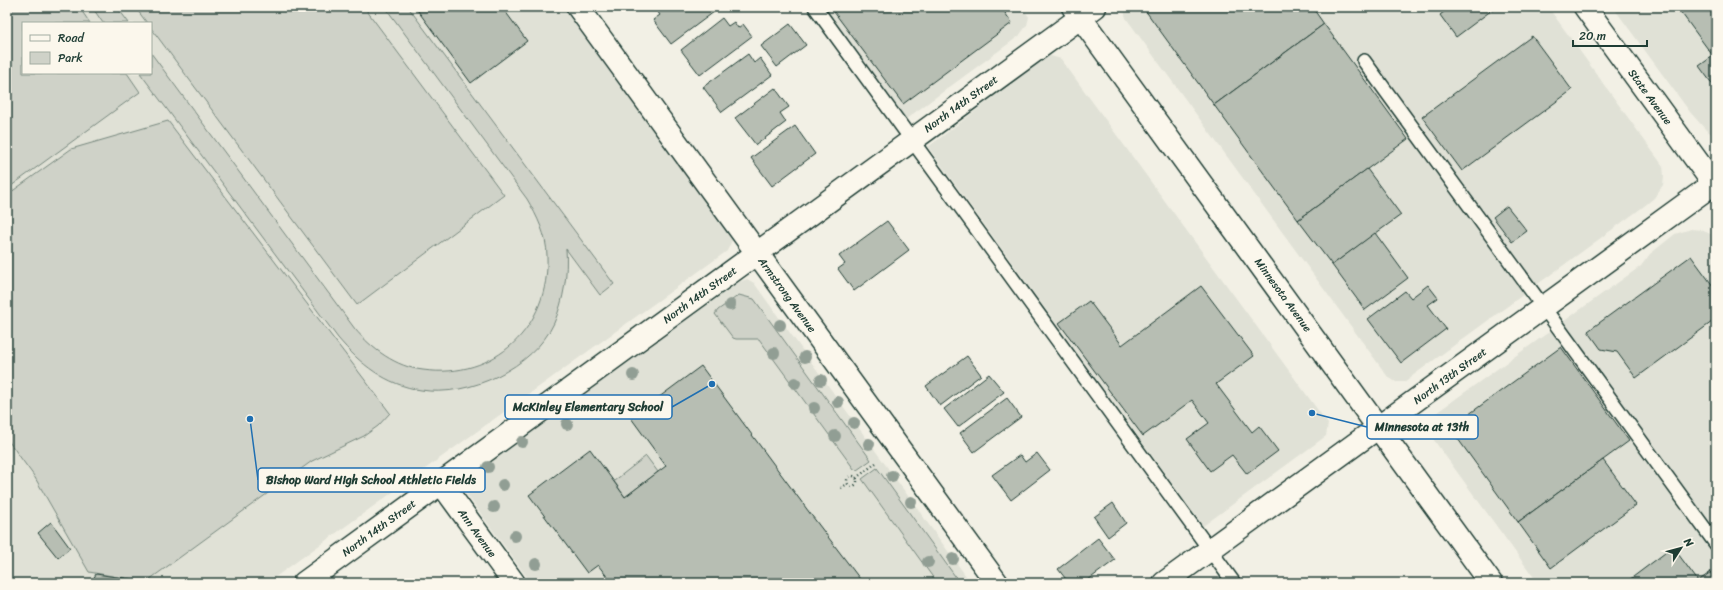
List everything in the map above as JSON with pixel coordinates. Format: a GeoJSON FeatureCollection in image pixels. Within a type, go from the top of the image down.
{"type":"FeatureCollection","features":[{"type":"Feature","properties":{"kind":"street","name":"Armstrong Avenue"},"geometry":{"type":"LineString","coordinates":[[578,7],[996,583]]}},
{"type":"Feature","properties":{"kind":"street","name":"State Avenue"},"geometry":{"type":"LineString","coordinates":[[1585,7],[1715,184]]}},
{"type":"Feature","properties":{"kind":"street","name":"North 14th Street"},"geometry":{"type":"LineString","coordinates":[[304,583],[912,140],[1083,10]]}},
{"type":"Feature","properties":{"kind":"street","name":"Minnesota Avenue"},"geometry":{"type":"LineString","coordinates":[[1083,10],[1379,428],[1492,583]]}},
{"type":"Feature","properties":{"kind":"street","name":"North 13th Street"},"geometry":{"type":"LineString","coordinates":[[1164,583],[1715,184]]}},
{"type":"Feature","properties":{"kind":"street","name":"Ann Avenue"},"geometry":{"type":"LineString","coordinates":[[441,483],[514,583]]}},
{"type":"Feature","properties":{"kind":"lane"},"geometry":{"type":"LineString","coordinates":[[815,7],[1234,583]]}},
{"type":"Feature","properties":{"kind":"lane"},"geometry":{"type":"LineString","coordinates":[[1364,61],[1716,544]]}},
{"type":"Feature","properties":{"kind":"path"},"geometry":{"type":"LineString","coordinates":[[856,478],[876,463]]}},
{"type":"Feature","properties":{"kind":"path"},"geometry":{"type":"LineString","coordinates":[[841,488],[847,484],[847,479],[850,476],[856,478]]}},
{"type":"Feature","properties":{"kind":"path"},"geometry":{"type":"LineString","coordinates":[[847,484],[851,486],[855,485],[857,481],[856,478]]}},
{"type":"Feature","properties":{"kind":"shaded area"},"geometry":{"type":"Polygon","coordinates":[[[7,7],[566,7],[734,236],[727,251],[267,583],[7,583],[7,7]]]}},
{"type":"Feature","properties":{"kind":"shaded area"},"geometry":{"type":"Polygon","coordinates":[[[825,7],[1022,7],[1029,17],[1027,25],[1019,36],[906,119],[825,7]]]}},
{"type":"Feature","properties":{"kind":"shaded area"},"geometry":{"type":"Polygon","coordinates":[[[1125,7],[1548,7],[1663,166],[1663,185],[1654,198],[1643,207],[1404,382],[1396,382],[1388,377],[1126,18],[1124,11],[1125,7]]]}},
{"type":"Feature","properties":{"kind":"shaded area"},"geometry":{"type":"Polygon","coordinates":[[[1613,7],[1716,7],[1716,137],[1706,130],[1690,112],[1613,7]]]}},
{"type":"Feature","properties":{"kind":"shaded area"},"geometry":{"type":"Polygon","coordinates":[[[1051,56],[1061,59],[1328,424],[1326,436],[1203,526],[928,147],[1046,57],[1051,56]]]}},
{"type":"Feature","properties":{"kind":"shaded area"},"geometry":{"type":"Polygon","coordinates":[[[1691,229],[1701,230],[1713,235],[1716,239],[1716,583],[1538,583],[1428,432],[1429,418],[1641,266],[1650,254],[1675,234],[1691,229]]]}},
{"type":"Feature","properties":{"kind":"shaded area"},"geometry":{"type":"Polygon","coordinates":[[[747,279],[754,283],[971,583],[531,583],[462,488],[462,481],[739,282],[747,279]]]}},
{"type":"Feature","properties":{"kind":"green space"},"geometry":{"type":"Polygon","coordinates":[[[7,7],[79,7],[89,22],[22,22],[22,74],[128,74],[140,92],[7,189],[7,7]]]}},
{"type":"Feature","properties":{"kind":"green space"},"geometry":{"type":"Polygon","coordinates":[[[92,7],[117,7],[128,22],[102,22],[92,7]]]}},
{"type":"Feature","properties":{"kind":"green space"},"geometry":{"type":"Polygon","coordinates":[[[135,7],[364,7],[504,195],[357,305],[152,29],[152,22],[146,22],[135,7]]]}},
{"type":"Feature","properties":{"kind":"green space"},"geometry":{"type":"Polygon","coordinates":[[[385,7],[408,7],[614,284],[600,295],[566,249],[566,277],[563,296],[554,323],[544,339],[531,353],[516,366],[498,376],[478,384],[459,389],[439,391],[421,390],[408,387],[385,378],[365,365],[338,338],[141,74],[152,74],[152,54],[355,329],[385,356],[403,365],[423,370],[449,371],[473,366],[495,357],[513,343],[528,326],[539,305],[545,282],[547,249],[538,219],[527,199],[385,7]]]}},
{"type":"Feature","properties":{"kind":"green space"},"geometry":{"type":"Polygon","coordinates":[[[168,121],[390,413],[378,426],[364,436],[312,461],[146,582],[89,572],[34,476],[7,439],[7,195],[71,149],[168,121]]]}},
{"type":"Feature","properties":{"kind":"green space"},"geometry":{"type":"Polygon","coordinates":[[[739,295],[754,299],[871,460],[857,470],[854,469],[759,339],[733,338],[715,314],[718,310],[739,295]]]}},
{"type":"Feature","properties":{"kind":"green space"},"geometry":{"type":"Polygon","coordinates":[[[646,456],[658,472],[625,497],[614,481],[646,456]]]}},
{"type":"Feature","properties":{"kind":"green space"},"geometry":{"type":"Polygon","coordinates":[[[877,468],[960,583],[937,583],[862,479],[877,468]]]}},
{"type":"Feature","properties":{"kind":"building"},"geometry":{"type":"Polygon","coordinates":[[[415,7],[502,7],[527,41],[471,83],[415,7]]]}},
{"type":"Feature","properties":{"kind":"building"},"geometry":{"type":"Polygon","coordinates":[[[662,7],[716,7],[718,9],[671,44],[653,20],[660,15],[657,11],[662,7]]]}},
{"type":"Feature","properties":{"kind":"building"},"geometry":{"type":"Polygon","coordinates":[[[1001,7],[1012,23],[903,104],[831,8],[1001,7]]]}},
{"type":"Feature","properties":{"kind":"building"},"geometry":{"type":"Polygon","coordinates":[[[1149,7],[1312,7],[1324,24],[1214,105],[1145,10],[1149,7]]]}},
{"type":"Feature","properties":{"kind":"building"},"geometry":{"type":"Polygon","coordinates":[[[1450,7],[1496,7],[1456,37],[1440,15],[1450,7]]]}},
{"type":"Feature","properties":{"kind":"building"},"geometry":{"type":"Polygon","coordinates":[[[1677,7],[1716,7],[1716,89],[1699,66],[1713,56],[1677,7]]]}},
{"type":"Feature","properties":{"kind":"building"},"geometry":{"type":"Polygon","coordinates":[[[722,18],[728,26],[734,22],[738,28],[743,24],[752,36],[700,75],[681,50],[722,18]]]}},
{"type":"Feature","properties":{"kind":"building"},"geometry":{"type":"Polygon","coordinates":[[[790,24],[806,45],[777,67],[761,46],[790,24]]]}},
{"type":"Feature","properties":{"kind":"building"},"geometry":{"type":"Polygon","coordinates":[[[1324,24],[1408,139],[1298,220],[1214,105],[1324,24]]]}},
{"type":"Feature","properties":{"kind":"building"},"geometry":{"type":"Polygon","coordinates":[[[1532,36],[1572,90],[1462,171],[1422,117],[1532,36]]]}},
{"type":"Feature","properties":{"kind":"building"},"geometry":{"type":"Polygon","coordinates":[[[748,54],[754,63],[760,58],[772,75],[722,112],[703,87],[748,54]]]}},
{"type":"Feature","properties":{"kind":"building"},"geometry":{"type":"Polygon","coordinates":[[[775,88],[789,107],[780,113],[786,122],[756,145],[735,118],[775,88]]]}},
{"type":"Feature","properties":{"kind":"building"},"geometry":{"type":"Polygon","coordinates":[[[795,126],[815,154],[772,186],[751,158],[795,126]]]}},
{"type":"Feature","properties":{"kind":"building"},"geometry":{"type":"Polygon","coordinates":[[[1367,169],[1401,215],[1332,265],[1298,220],[1367,169]]]}},
{"type":"Feature","properties":{"kind":"building"},"geometry":{"type":"Polygon","coordinates":[[[1507,206],[1527,231],[1512,242],[1493,217],[1507,206]]]}},
{"type":"Feature","properties":{"kind":"building"},"geometry":{"type":"Polygon","coordinates":[[[887,221],[909,250],[854,291],[838,269],[845,264],[839,256],[887,221]]]}},
{"type":"Feature","properties":{"kind":"building"},"geometry":{"type":"Polygon","coordinates":[[[1375,233],[1408,278],[1365,310],[1332,265],[1375,233]]]}},
{"type":"Feature","properties":{"kind":"building"},"geometry":{"type":"Polygon","coordinates":[[[1691,256],[1716,290],[1716,319],[1636,378],[1617,352],[1601,349],[1588,331],[1691,256]]]}},
{"type":"Feature","properties":{"kind":"building"},"geometry":{"type":"Polygon","coordinates":[[[1428,285],[1438,298],[1428,305],[1446,329],[1401,363],[1368,319],[1405,291],[1411,298],[1428,285]]]}},
{"type":"Feature","properties":{"kind":"building"},"geometry":{"type":"Polygon","coordinates":[[[1201,286],[1254,356],[1216,384],[1252,432],[1259,426],[1278,451],[1247,474],[1232,455],[1210,471],[1187,439],[1209,423],[1192,400],[1143,436],[1059,323],[1089,301],[1122,345],[1201,286]]]}},
{"type":"Feature","properties":{"kind":"building"},"geometry":{"type":"Polygon","coordinates":[[[1561,347],[1629,441],[1518,522],[1450,428],[1561,347]]]}},
{"type":"Feature","properties":{"kind":"building"},"geometry":{"type":"Polygon","coordinates":[[[967,356],[981,375],[940,406],[926,386],[967,356]]]}},
{"type":"Feature","properties":{"kind":"building"},"geometry":{"type":"Polygon","coordinates":[[[701,366],[863,583],[612,583],[598,565],[587,573],[529,495],[590,449],[625,497],[666,466],[631,418],[701,366]]]}},
{"type":"Feature","properties":{"kind":"building"},"geometry":{"type":"Polygon","coordinates":[[[989,374],[1004,392],[958,427],[944,409],[989,374]]]}},
{"type":"Feature","properties":{"kind":"building"},"geometry":{"type":"Polygon","coordinates":[[[1007,398],[1021,417],[974,452],[960,433],[1007,398]]]}},
{"type":"Feature","properties":{"kind":"building"},"geometry":{"type":"Polygon","coordinates":[[[1037,453],[1050,470],[1011,500],[992,475],[1020,455],[1025,462],[1037,453]]]}},
{"type":"Feature","properties":{"kind":"building"},"geometry":{"type":"Polygon","coordinates":[[[1603,460],[1636,505],[1551,568],[1518,522],[1603,460]]]}},
{"type":"Feature","properties":{"kind":"building"},"geometry":{"type":"Polygon","coordinates":[[[1113,503],[1126,523],[1108,537],[1094,517],[1113,503]]]}},
{"type":"Feature","properties":{"kind":"building"},"geometry":{"type":"Polygon","coordinates":[[[51,522],[70,548],[58,558],[38,533],[51,522]]]}},
{"type":"Feature","properties":{"kind":"building"},"geometry":{"type":"Polygon","coordinates":[[[1098,538],[1115,560],[1084,583],[1069,583],[1058,569],[1098,538]]]}},
{"type":"Feature","properties":{"kind":"building"},"geometry":{"type":"Polygon","coordinates":[[[1673,547],[1698,581],[1711,572],[1716,579],[1716,583],[1625,583],[1673,547]]]}},
{"type":"Feature","properties":{"kind":"building"},"geometry":{"type":"Polygon","coordinates":[[[96,574],[130,579],[131,583],[91,583],[96,574]]]}},
{"type":"Feature","properties":{"kind":"place","name":"McKinley Elementary School"},"geometry":{"type":"Point","coordinates":[712,384]}},
{"type":"Feature","properties":{"kind":"place","name":"Minnesota at 13th"},"geometry":{"type":"Point","coordinates":[1312,413]}},
{"type":"Feature","properties":{"kind":"place","name":"Bishop Ward High School Athletic Fields"},"geometry":{"type":"Point","coordinates":[250,419]}}]}
